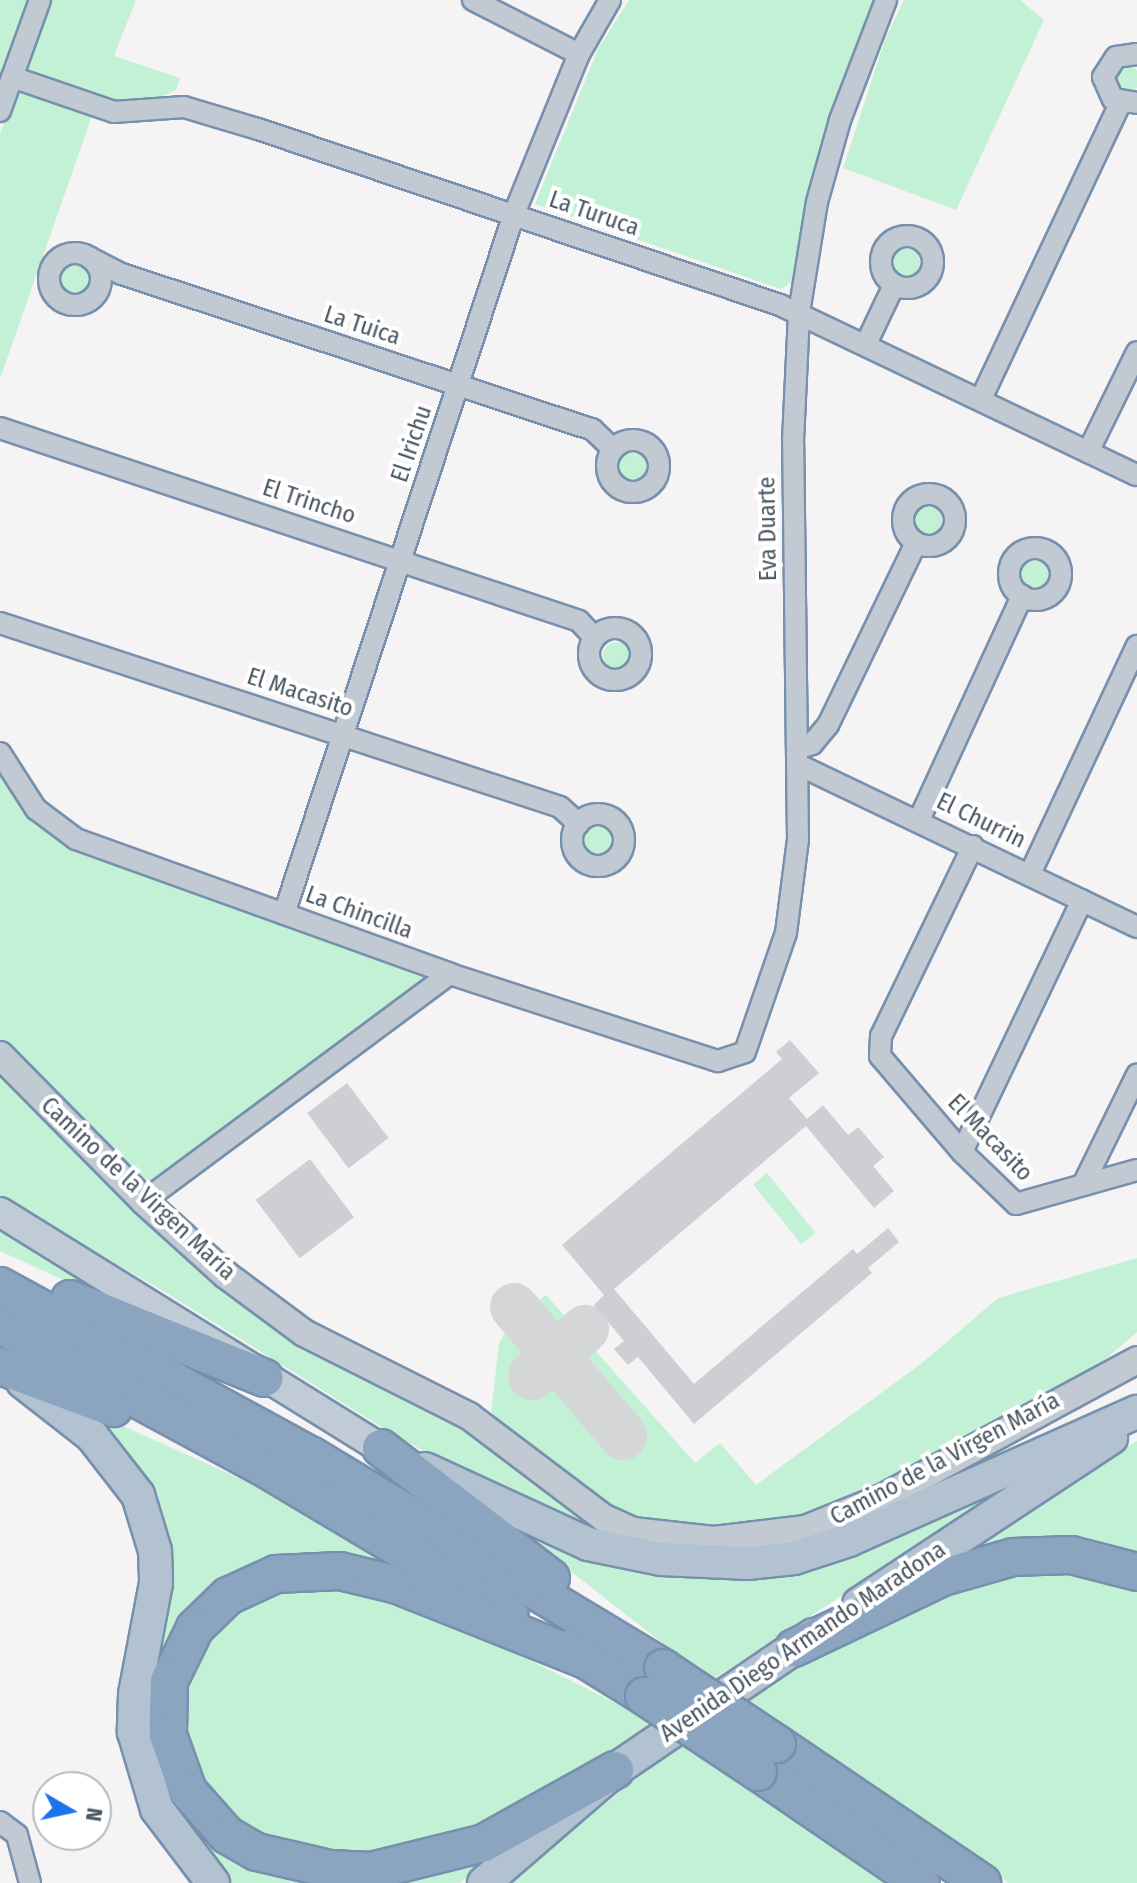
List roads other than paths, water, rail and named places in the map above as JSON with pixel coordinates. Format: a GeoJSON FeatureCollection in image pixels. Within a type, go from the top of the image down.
{"type":"FeatureCollection","features":[{"type":"Feature","properties":{"kind":"highway"},"geometry":{"type":"LineString","coordinates":[[0,1274],[265,1378]]}},
{"type":"Feature","properties":{"kind":"highway"},"geometry":{"type":"LineString","coordinates":[[0,1286],[299,1448],[627,1645]]}},
{"type":"Feature","properties":{"kind":"highway"},"geometry":{"type":"LineString","coordinates":[[0,1325],[263,1467],[586,1660]]}},
{"type":"Feature","properties":{"kind":"highway"},"geometry":{"type":"LineString","coordinates":[[0,1367],[263,1467]]}},
{"type":"Feature","properties":{"kind":"highway"},"geometry":{"type":"LineString","coordinates":[[381,1448],[518,1549],[627,1645],[654,1682]]}},
{"type":"Feature","properties":{"kind":"highway"},"geometry":{"type":"LineString","coordinates":[[794,1648],[943,1577],[1013,1557],[1071,1555],[1137,1572]]}},
{"type":"Feature","properties":{"kind":"highway"},"geometry":{"type":"LineString","coordinates":[[615,1770],[484,1843],[371,1871],[330,1869],[257,1852],[227,1835],[188,1791],[168,1735],[169,1681],[195,1628],[228,1596],[276,1574],[340,1571],[398,1585],[586,1660],[654,1682],[768,1758],[982,1883]]}},
{"type":"Feature","properties":{"kind":"highway"},"geometry":{"type":"LineString","coordinates":[[768,1758],[921,1883]]}},
{"type":"Feature","properties":{"kind":"main road"},"geometry":{"type":"LineString","coordinates":[[0,1212],[159,1306],[265,1378],[381,1448],[554,1532],[588,1544],[661,1559],[748,1563],[794,1558],[849,1540],[1137,1412]]}},
{"type":"Feature","properties":{"kind":"main road"},"geometry":{"type":"LineString","coordinates":[[0,1367],[92,1436],[138,1495],[155,1551],[156,1583],[135,1694],[134,1732],[157,1809],[213,1883]]}},
{"type":"Feature","properties":{"kind":"main road","name":"Avenida Diego Armando Maradona"},"geometry":{"type":"LineString","coordinates":[[484,1883],[615,1770],[1137,1421]]}},
{"type":"Feature","properties":{"kind":"street"},"geometry":{"type":"LineString","coordinates":[[0,111],[40,0]]}},
{"type":"Feature","properties":{"kind":"street"},"geometry":{"type":"LineString","coordinates":[[473,0],[579,54]]}},
{"type":"Feature","properties":{"kind":"street","name":"El Irichu"},"geometry":{"type":"LineString","coordinates":[[284,914],[339,734],[401,559],[514,214],[579,54],[610,0]]}},
{"type":"Feature","properties":{"kind":"street","name":"Eva Duarte"},"geometry":{"type":"LineString","coordinates":[[737,1058],[752,1043],[786,933],[798,839],[800,757],[793,441],[799,313],[817,202],[840,120],[886,0]]}},
{"type":"Feature","properties":{"kind":"street"},"geometry":{"type":"LineString","coordinates":[[981,399],[1128,103],[1104,85],[1105,69],[1116,57],[1137,54]]}},
{"type":"Feature","properties":{"kind":"street","name":"La Turuca"},"geometry":{"type":"LineString","coordinates":[[12,77],[114,112],[184,107],[514,214],[799,313],[1137,475]]}},
{"type":"Feature","properties":{"kind":"street"},"geometry":{"type":"LineString","coordinates":[[99,288],[100,271],[90,258],[74,253],[59,259],[50,273],[51,290],[63,303],[80,305],[122,274]]}},
{"type":"Feature","properties":{"kind":"street","name":"La Tuica"},"geometry":{"type":"LineString","coordinates":[[90,258],[122,274],[592,429],[613,449]]}},
{"type":"Feature","properties":{"kind":"street"},"geometry":{"type":"LineString","coordinates":[[866,344],[894,285]]}},
{"type":"Feature","properties":{"kind":"street"},"geometry":{"type":"LineString","coordinates":[[1088,452],[1137,352]]}},
{"type":"Feature","properties":{"kind":"street","name":"El Trincho"},"geometry":{"type":"LineString","coordinates":[[0,428],[401,559],[579,621],[595,638]]}},
{"type":"Feature","properties":{"kind":"street"},"geometry":{"type":"LineString","coordinates":[[800,757],[828,725],[916,543]]}},
{"type":"Feature","properties":{"kind":"street"},"geometry":{"type":"LineString","coordinates":[[919,820],[1022,596]]}},
{"type":"Feature","properties":{"kind":"street","name":"El Macasito"},"geometry":{"type":"LineString","coordinates":[[0,623],[560,807],[579,824]]}},
{"type":"Feature","properties":{"kind":"street"},"geometry":{"type":"LineString","coordinates":[[1030,874],[1137,646]]}},
{"type":"Feature","properties":{"kind":"street","name":"La Chincilla"},"geometry":{"type":"LineString","coordinates":[[0,753],[36,809],[76,839],[450,974],[718,1061],[737,1058]]}},
{"type":"Feature","properties":{"kind":"street","name":"El Churrin"},"geometry":{"type":"LineString","coordinates":[[800,757],[919,820],[1137,927]]}},
{"type":"Feature","properties":{"kind":"street","name":"El Macasito"},"geometry":{"type":"LineString","coordinates":[[973,846],[878,1049],[962,1152],[1016,1204],[1137,1170]]}},
{"type":"Feature","properties":{"kind":"street"},"geometry":{"type":"LineString","coordinates":[[962,1152],[1082,900]]}},
{"type":"Feature","properties":{"kind":"street"},"geometry":{"type":"LineString","coordinates":[[144,1201],[450,974]]}},
{"type":"Feature","properties":{"kind":"street","name":"Camino de la Virgen María"},"geometry":{"type":"LineString","coordinates":[[0,1055],[144,1201],[226,1275],[304,1333],[469,1416],[604,1518],[664,1538],[759,1538],[843,1515],[1137,1360]]}},
{"type":"Feature","properties":{"kind":"street"},"geometry":{"type":"LineString","coordinates":[[1083,1185],[1137,1075]]}},
{"type":"Feature","properties":{"kind":"street"},"geometry":{"type":"LineString","coordinates":[[0,1822],[17,1835],[30,1883]]}}]}
